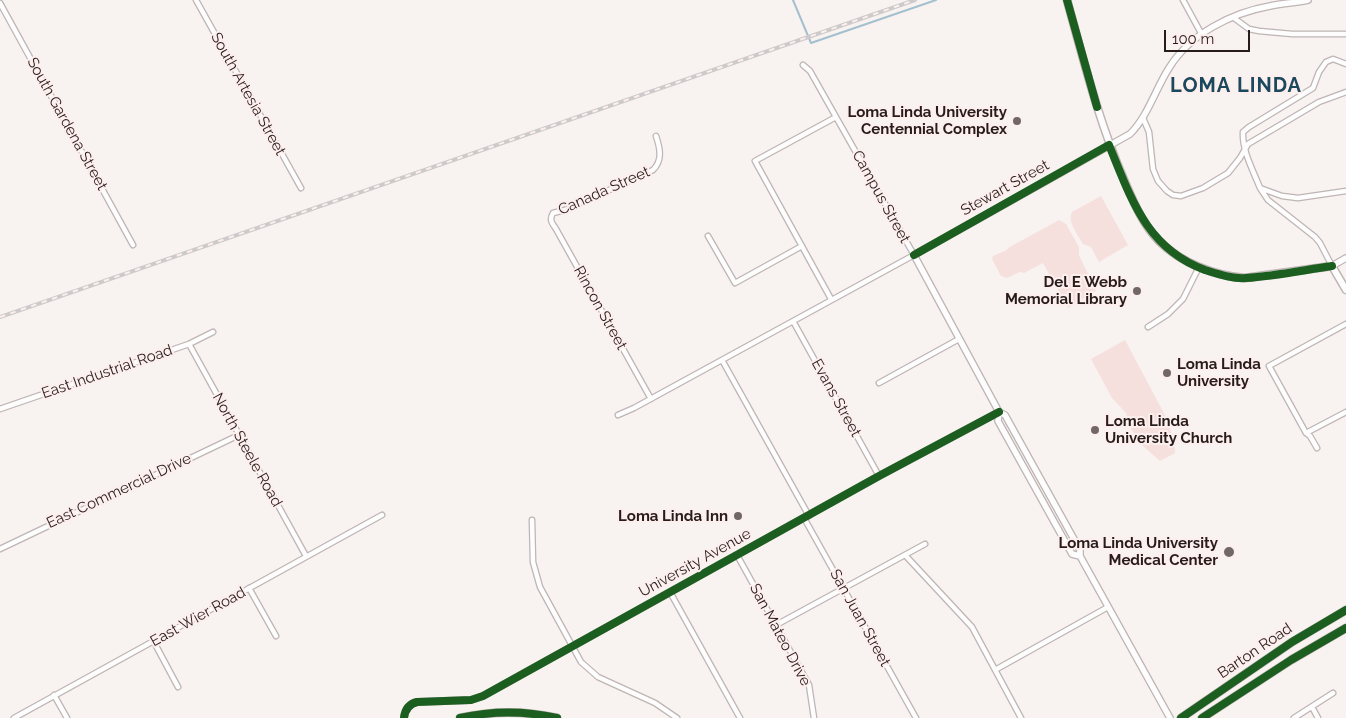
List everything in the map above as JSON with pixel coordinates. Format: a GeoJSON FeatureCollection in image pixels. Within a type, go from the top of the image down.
{"type":"FeatureCollection","features":[{"type":"Feature","properties":{"kind":"main road"},"geometry":{"type":"LineString","coordinates":[[1067,0],[1109,145],[1145,224],[1164,246],[1199,268],[1221,275],[1245,278],[1332,266],[1346,290]]}},
{"type":"Feature","properties":{"kind":"main road","name":"Barton Road"},"geometry":{"type":"LineString","coordinates":[[1181,718],[1292,642],[1346,610]]}},
{"type":"Feature","properties":{"kind":"main road","name":"Barton Road"},"geometry":{"type":"LineString","coordinates":[[1202,718],[1291,660],[1346,628]]}},
{"type":"Feature","properties":{"kind":"main road"},"geometry":{"type":"LineString","coordinates":[[460,718],[481,713],[530,714],[558,718]]}},
{"type":"Feature","properties":{"kind":"street","name":"South Artesia Street"},"geometry":{"type":"LineString","coordinates":[[196,0],[301,188]]}},
{"type":"Feature","properties":{"kind":"street"},"geometry":{"type":"LineString","coordinates":[[1183,0],[1201,33]]}},
{"type":"Feature","properties":{"kind":"street","name":"Stewart Street"},"geometry":{"type":"LineString","coordinates":[[618,415],[914,255],[1130,134],[1143,118],[1169,67],[1201,33],[1250,11],[1267,6],[1308,0]]}},
{"type":"Feature","properties":{"kind":"street","name":"South Gardena Street"},"geometry":{"type":"LineString","coordinates":[[0,3],[133,246]]}},
{"type":"Feature","properties":{"kind":"street"},"geometry":{"type":"LineString","coordinates":[[1234,18],[1249,29],[1259,31],[1292,34],[1346,34]]}},
{"type":"Feature","properties":{"kind":"street"},"geometry":{"type":"LineString","coordinates":[[1346,64],[1333,59],[1326,62],[1319,72],[1313,88],[1292,99],[1243,132],[1245,149],[1260,188],[1268,200],[1320,243],[1332,266],[1346,258]]}},
{"type":"Feature","properties":{"kind":"street","name":"Campus Street"},"geometry":{"type":"LineString","coordinates":[[803,65],[810,71],[914,255],[998,412],[998,421],[1072,554],[1080,556]]}},
{"type":"Feature","properties":{"kind":"street"},"geometry":{"type":"LineString","coordinates":[[1143,118],[1149,132],[1155,175],[1162,187],[1178,196],[1202,188],[1228,173],[1248,144],[1319,102],[1346,92]]}},
{"type":"Feature","properties":{"kind":"street"},"geometry":{"type":"LineString","coordinates":[[831,299],[755,162],[836,117]]}},
{"type":"Feature","properties":{"kind":"street","name":"Canada Street"},"geometry":{"type":"LineString","coordinates":[[551,217],[553,213],[565,210],[653,170],[657,166],[660,156],[656,136]]}},
{"type":"Feature","properties":{"kind":"street"},"geometry":{"type":"LineString","coordinates":[[1260,188],[1282,196],[1298,198],[1346,192]]}},
{"type":"Feature","properties":{"kind":"street","name":"Rincon Street"},"geometry":{"type":"LineString","coordinates":[[551,217],[551,222],[650,399]]}},
{"type":"Feature","properties":{"kind":"street"},"geometry":{"type":"LineString","coordinates":[[708,236],[735,283],[802,246]]}},
{"type":"Feature","properties":{"kind":"street"},"geometry":{"type":"LineString","coordinates":[[1148,326],[1168,314],[1183,299],[1199,268]]}},
{"type":"Feature","properties":{"kind":"street","name":"Evans Street"},"geometry":{"type":"LineString","coordinates":[[793,321],[879,476]]}},
{"type":"Feature","properties":{"kind":"street"},"geometry":{"type":"LineString","coordinates":[[1317,448],[1306,433],[1268,366],[1346,324]]}},
{"type":"Feature","properties":{"kind":"street","name":"East Industrial Road"},"geometry":{"type":"LineString","coordinates":[[0,409],[189,344],[213,332]]}},
{"type":"Feature","properties":{"kind":"street"},"geometry":{"type":"LineString","coordinates":[[879,383],[959,339]]}},
{"type":"Feature","properties":{"kind":"street","name":"North Steele Road"},"geometry":{"type":"LineString","coordinates":[[189,344],[306,556]]}},
{"type":"Feature","properties":{"kind":"street","name":"San Juan Street"},"geometry":{"type":"LineString","coordinates":[[722,360],[843,588],[916,718]]}},
{"type":"Feature","properties":{"kind":"street","name":"Campus Street"},"geometry":{"type":"LineString","coordinates":[[998,412],[1005,415],[1033,464],[1080,550],[1080,556],[1170,718]]}},
{"type":"Feature","properties":{"kind":"street","name":"University Avenue"},"geometry":{"type":"LineString","coordinates":[[404,718],[406,710],[411,704],[418,702],[471,700],[483,696],[998,412]]}},
{"type":"Feature","properties":{"kind":"street"},"geometry":{"type":"LineString","coordinates":[[1306,433],[1346,412]]}},
{"type":"Feature","properties":{"kind":"street","name":"East Commercial Drive"},"geometry":{"type":"LineString","coordinates":[[0,549],[239,435]]}},
{"type":"Feature","properties":{"kind":"street","name":"East Wier Road"},"geometry":{"type":"LineString","coordinates":[[14,718],[382,515]]}},
{"type":"Feature","properties":{"kind":"street"},"geometry":{"type":"LineString","coordinates":[[532,520],[533,562],[540,587],[581,662],[598,677],[655,703],[677,718]]}},
{"type":"Feature","properties":{"kind":"street"},"geometry":{"type":"LineString","coordinates":[[776,625],[925,544]]}},
{"type":"Feature","properties":{"kind":"street","name":"San Mateo Drive"},"geometry":{"type":"LineString","coordinates":[[737,555],[809,684],[814,718]]}},
{"type":"Feature","properties":{"kind":"street"},"geometry":{"type":"LineString","coordinates":[[905,555],[968,622],[1021,718]]}},
{"type":"Feature","properties":{"kind":"street"},"geometry":{"type":"LineString","coordinates":[[250,588],[276,636]]}},
{"type":"Feature","properties":{"kind":"street"},"geometry":{"type":"LineString","coordinates":[[670,592],[740,718]]}},
{"type":"Feature","properties":{"kind":"street"},"geometry":{"type":"LineString","coordinates":[[995,670],[1108,607]]}},
{"type":"Feature","properties":{"kind":"street"},"geometry":{"type":"LineString","coordinates":[[154,642],[178,687]]}},
{"type":"Feature","properties":{"kind":"street"},"geometry":{"type":"LineString","coordinates":[[1294,718],[1333,692]]}},
{"type":"Feature","properties":{"kind":"street"},"geometry":{"type":"LineString","coordinates":[[54,695],[66,718]]}},
{"type":"Feature","properties":{"kind":"street"},"geometry":{"type":"LineString","coordinates":[[1312,707],[1318,718]]}},
{"type":"Feature","properties":{"kind":"shaded area"},"geometry":{"type":"Polygon","coordinates":[[[1101,196],[1128,245],[1099,262],[1091,247],[1083,244],[1078,237],[1072,224],[1071,216],[1072,212],[1101,196]]]}},
{"type":"Feature","properties":{"kind":"shaded area"},"geometry":{"type":"Polygon","coordinates":[[[1059,220],[1066,224],[1079,247],[1079,255],[1096,291],[1068,308],[1043,263],[1024,273],[1020,272],[1007,278],[1001,276],[992,259],[993,256],[1059,220]]]}},
{"type":"Feature","properties":{"kind":"shaded area"},"geometry":{"type":"Polygon","coordinates":[[[1125,340],[1167,419],[1174,442],[1175,453],[1160,461],[1142,445],[1131,429],[1126,413],[1112,398],[1091,359],[1125,340]]]}},
{"type":"Feature","properties":{"kind":"waterway"},"geometry":{"type":"LineString","coordinates":[[793,0],[811,43],[936,0]]}},
{"type":"Feature","properties":{"kind":"railway"},"geometry":{"type":"LineString","coordinates":[[0,317],[915,0]]}},
{"type":"Feature","properties":{"kind":"cycle path"},"geometry":{"type":"LineString","coordinates":[[1067,0],[1097,107]]}},
{"type":"Feature","properties":{"kind":"cycle path"},"geometry":{"type":"LineString","coordinates":[[914,255],[1109,145],[1133,202],[1143,219],[1154,235],[1168,249],[1185,260],[1205,270],[1225,276],[1241,278],[1268,276],[1332,266]]}},
{"type":"Feature","properties":{"kind":"cycle path"},"geometry":{"type":"LineString","coordinates":[[404,718],[408,707],[417,702],[471,700],[483,696],[879,476],[999,412]]}},
{"type":"Feature","properties":{"kind":"cycle path"},"geometry":{"type":"LineString","coordinates":[[1181,718],[1292,642],[1346,610]]}},
{"type":"Feature","properties":{"kind":"cycle path"},"geometry":{"type":"LineString","coordinates":[[1202,718],[1291,660],[1346,628]]}},
{"type":"Feature","properties":{"kind":"cycle path"},"geometry":{"type":"LineString","coordinates":[[460,718],[508,713],[533,714],[557,718]]}},
{"type":"Feature","properties":{"kind":"place","name":"Loma Linda University Centennial Complex"},"geometry":{"type":"Point","coordinates":[1017,121]}},
{"type":"Feature","properties":{"kind":"place","name":"Del E Webb Memorial Library"},"geometry":{"type":"Point","coordinates":[1137,291]}},
{"type":"Feature","properties":{"kind":"place","name":"Loma Linda University"},"geometry":{"type":"Point","coordinates":[1167,373]}},
{"type":"Feature","properties":{"kind":"place","name":"Loma Linda University Church"},"geometry":{"type":"Point","coordinates":[1095,430]}},
{"type":"Feature","properties":{"kind":"place","name":"Loma Linda Inn"},"geometry":{"type":"Point","coordinates":[738,516]}},
{"type":"Feature","properties":{"kind":"place","name":"Loma Linda University Medical Center"},"geometry":{"type":"Point","coordinates":[1229,552]}},
{"type":"Feature","properties":{"kind":"district","name":"LOMA LINDA"},"geometry":{"type":"Point","coordinates":[1236,86]}}]}
